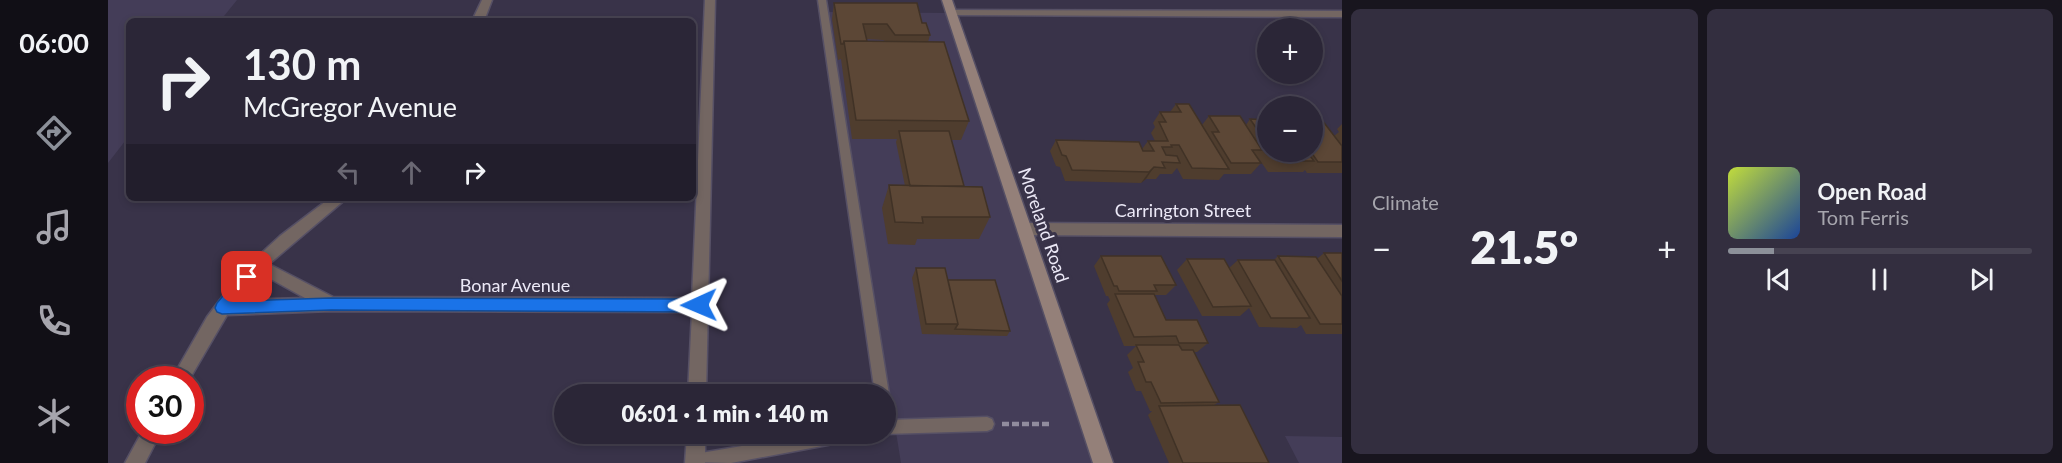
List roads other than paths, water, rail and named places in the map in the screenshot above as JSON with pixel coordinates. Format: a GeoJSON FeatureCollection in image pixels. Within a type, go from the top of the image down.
{"type":"FeatureCollection","features":[{"type":"Feature","properties":{"kind":"main road","name":"Moreland Road"},"geometry":{"type":"LineString","coordinates":[[947,0],[1103,463]]}},
{"type":"Feature","properties":{"kind":"street"},"geometry":{"type":"LineString","coordinates":[[479,18],[487,0]]}},
{"type":"Feature","properties":{"kind":"street"},"geometry":{"type":"LineString","coordinates":[[697,384],[710,0]]}},
{"type":"Feature","properties":{"kind":"street"},"geometry":{"type":"LineString","coordinates":[[951,13],[1342,14]]}},
{"type":"Feature","properties":{"kind":"street"},"geometry":{"type":"LineString","coordinates":[[188,366],[222,308],[258,265],[282,242],[336,201]]}},
{"type":"Feature","properties":{"kind":"street","name":"Carrington Street"},"geometry":{"type":"LineString","coordinates":[[1025,229],[1342,231]]}},
{"type":"Feature","properties":{"kind":"street","name":"Bonar Avenue"},"geometry":{"type":"LineString","coordinates":[[258,265],[331,304]]}},
{"type":"Feature","properties":{"kind":"street","name":"Bonar Avenue"},"geometry":{"type":"LineString","coordinates":[[222,308],[331,304],[699,305]]}},
{"type":"Feature","properties":{"kind":"street"},"geometry":{"type":"LineString","coordinates":[[135,463],[145,444]]}},
{"type":"Feature","properties":{"kind":"street"},"geometry":{"type":"LineString","coordinates":[[695,462],[696,444]]}},
{"type":"Feature","properties":{"kind":"lane"},"geometry":{"type":"LineString","coordinates":[[822,0],[880,384]]}},
{"type":"Feature","properties":{"kind":"lane"},"geometry":{"type":"LineString","coordinates":[[896,423],[987,424]]}},
{"type":"Feature","properties":{"kind":"lane"},"geometry":{"type":"LineString","coordinates":[[695,462],[794,444]]}}]}
